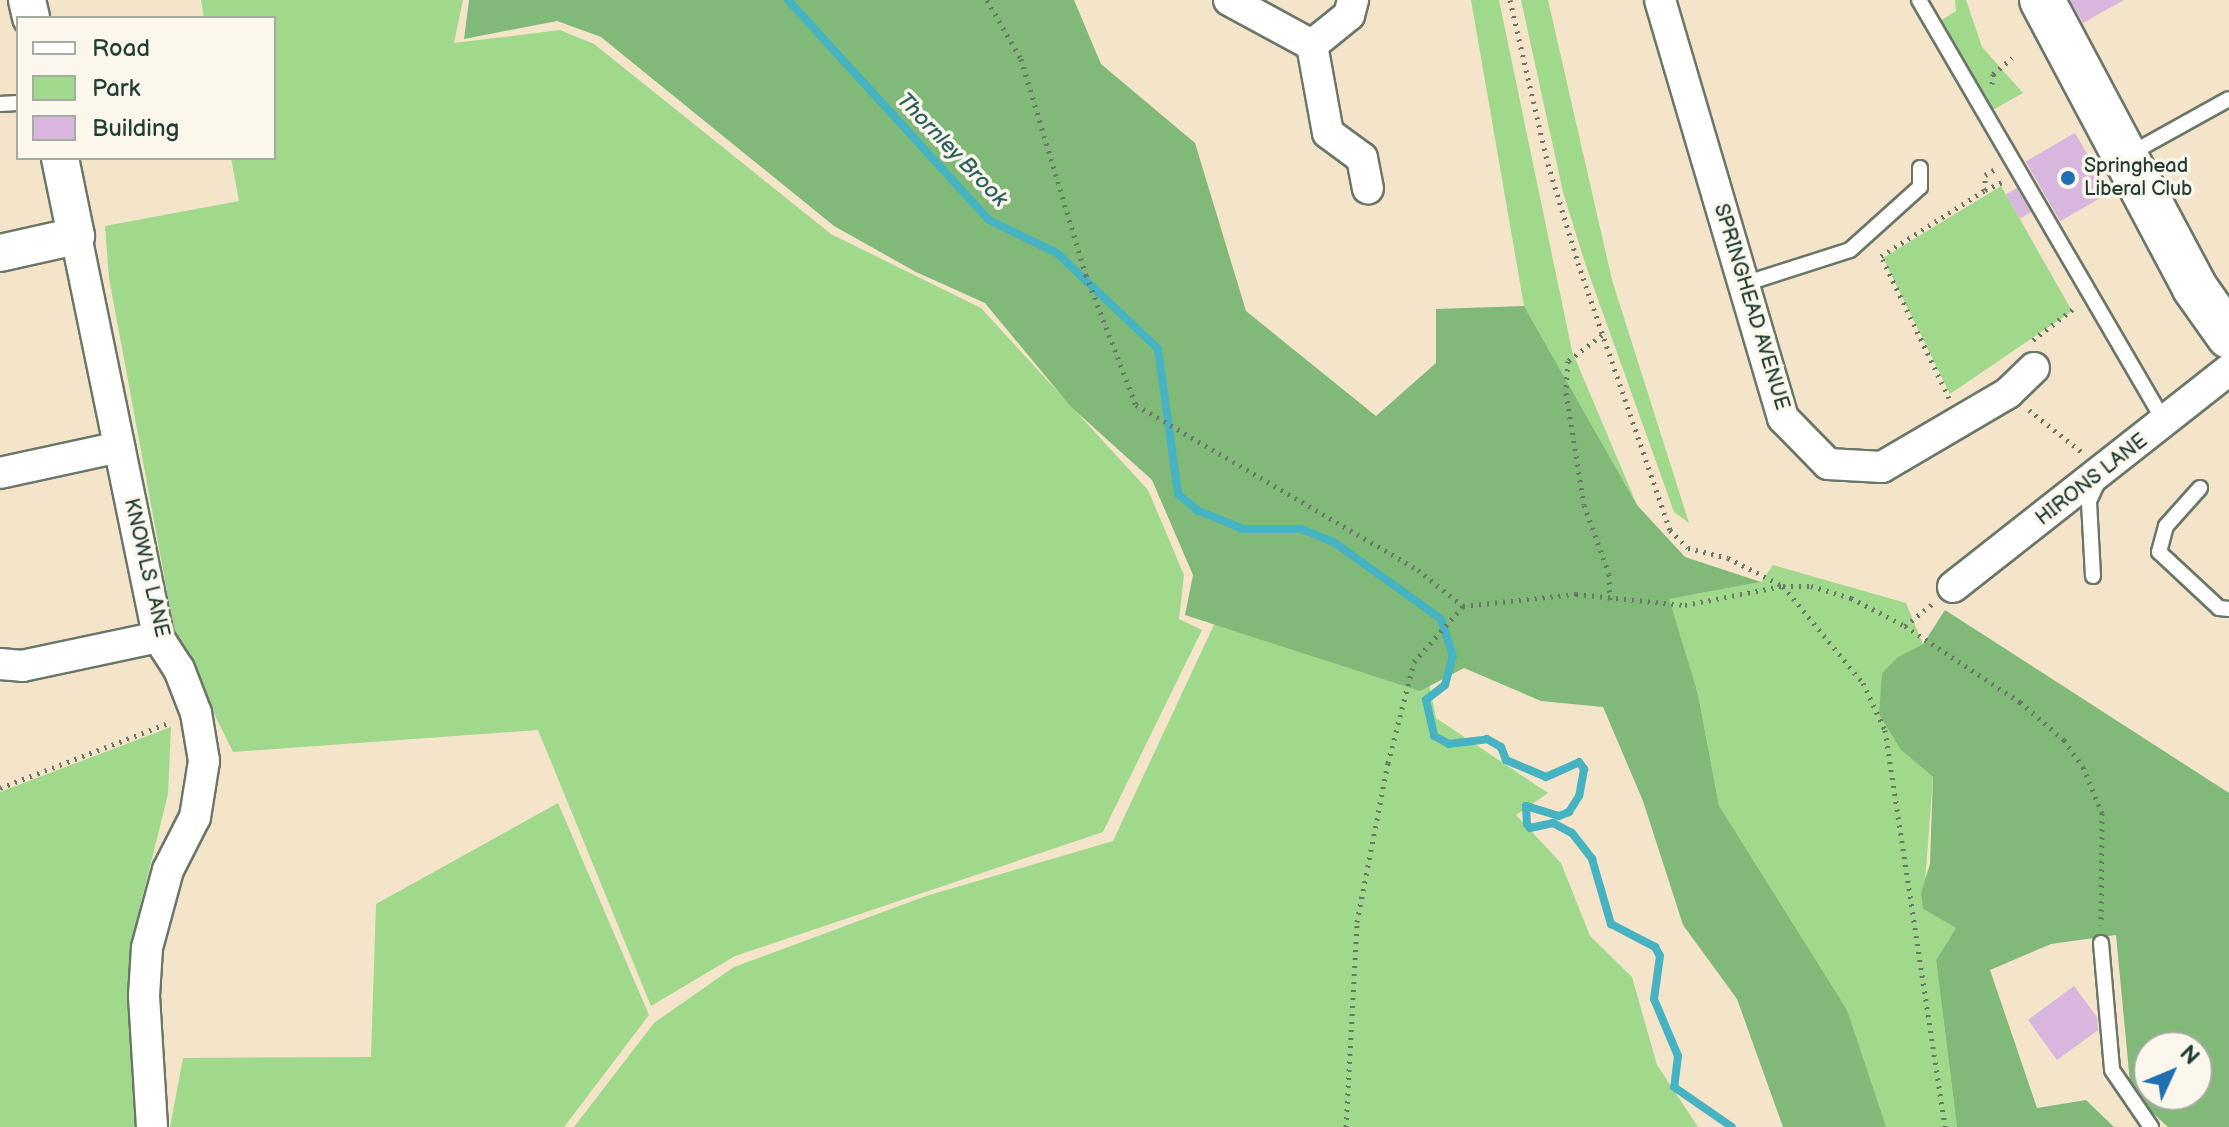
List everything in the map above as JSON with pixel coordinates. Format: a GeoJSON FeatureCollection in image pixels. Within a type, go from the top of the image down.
{"type":"FeatureCollection","features":[{"type":"Feature","properties":{"kind":"main road"},"geometry":{"type":"LineString","coordinates":[[2042,0],[2195,288],[2229,336]]}},
{"type":"Feature","properties":{"kind":"street"},"geometry":{"type":"LineString","coordinates":[[1229,0],[1312,45]]}},
{"type":"Feature","properties":{"kind":"street"},"geometry":{"type":"LineString","coordinates":[[1312,45],[1349,15],[1353,0]]}},
{"type":"Feature","properties":{"kind":"street","name":"SPRINGHEAD AVENUE"},"geometry":{"type":"LineString","coordinates":[[1660,0],[1783,418],[1828,464],[1882,467],[2008,393],[2030,356]]}},
{"type":"Feature","properties":{"kind":"street"},"geometry":{"type":"LineString","coordinates":[[1312,45],[1328,133],[1362,158],[1368,188]]}},
{"type":"Feature","properties":{"kind":"street"},"geometry":{"type":"LineString","coordinates":[[0,253],[76,236],[60,160]]}},
{"type":"Feature","properties":{"kind":"street","name":"KNOWLS LANE"},"geometry":{"type":"LineString","coordinates":[[76,236],[158,637],[179,669],[196,713],[204,761],[195,817],[165,881],[147,948],[144,996],[152,1127]]}},
{"type":"Feature","properties":{"kind":"street","name":"HIRONS LANE"},"geometry":{"type":"LineString","coordinates":[[1953,587],[2104,473],[2229,370]]}},
{"type":"Feature","properties":{"kind":"street"},"geometry":{"type":"LineString","coordinates":[[0,473],[119,447]]}},
{"type":"Feature","properties":{"kind":"street"},"geometry":{"type":"LineString","coordinates":[[0,664],[22,666],[158,637]]}},
{"type":"Feature","properties":{"kind":"lane"},"geometry":{"type":"LineString","coordinates":[[1919,0],[2165,423]]}},
{"type":"Feature","properties":{"kind":"lane"},"geometry":{"type":"LineString","coordinates":[[2126,156],[2229,99]]}},
{"type":"Feature","properties":{"kind":"lane"},"geometry":{"type":"LineString","coordinates":[[1744,284],[1850,250],[1920,187],[1920,168]]}},
{"type":"Feature","properties":{"kind":"lane"},"geometry":{"type":"LineString","coordinates":[[2093,576],[2089,501],[2104,473]]}},
{"type":"Feature","properties":{"kind":"lane"},"geometry":{"type":"LineString","coordinates":[[2200,488],[2166,526],[2159,552],[2219,608],[2229,609]]}},
{"type":"Feature","properties":{"kind":"lane"},"geometry":{"type":"LineString","coordinates":[[2101,943],[2112,1070],[2151,1127]]}},
{"type":"Feature","properties":{"kind":"path"},"geometry":{"type":"LineString","coordinates":[[987,0],[1021,59],[1086,275],[1136,405],[1418,570],[1463,606]]}},
{"type":"Feature","properties":{"kind":"path"},"geometry":{"type":"LineString","coordinates":[[1510,0],[1548,164],[1602,335],[1670,530],[1688,548],[1728,558],[1783,586],[1863,683],[1885,730],[1945,1127]]}},
{"type":"Feature","properties":{"kind":"path"},"geometry":{"type":"LineString","coordinates":[[2001,67],[2012,58]]}},
{"type":"Feature","properties":{"kind":"path"},"geometry":{"type":"LineString","coordinates":[[1985,190],[1985,175],[2011,160]]}},
{"type":"Feature","properties":{"kind":"path"},"geometry":{"type":"LineString","coordinates":[[1958,391],[1948,398],[1881,256],[2001,181],[2009,194]]}},
{"type":"Feature","properties":{"kind":"path"},"geometry":{"type":"LineString","coordinates":[[2030,356],[2075,312],[2068,299]]}},
{"type":"Feature","properties":{"kind":"path"},"geometry":{"type":"LineString","coordinates":[[1602,335],[1568,361],[1566,393],[1584,505],[1609,574],[1610,600]]}},
{"type":"Feature","properties":{"kind":"path"},"geometry":{"type":"LineString","coordinates":[[2008,393],[2104,473]]}},
{"type":"Feature","properties":{"kind":"path"},"geometry":{"type":"LineString","coordinates":[[1346,1127],[1357,922],[1414,662],[1463,606],[1576,594],[1610,600],[1685,605],[1783,586],[1811,586],[1851,598],[1905,626],[2020,702],[2064,740],[2083,767],[2102,813],[2101,943]]}},
{"type":"Feature","properties":{"kind":"path"},"geometry":{"type":"LineString","coordinates":[[1905,626],[1953,587]]}},
{"type":"Feature","properties":{"kind":"path"},"geometry":{"type":"LineString","coordinates":[[0,788],[196,713]]}},
{"type":"Feature","properties":{"kind":"green space"},"geometry":{"type":"Polygon","coordinates":[[[201,0],[463,0],[454,43],[560,30],[594,44],[831,234],[981,308],[1148,490],[1184,575],[1179,619],[1202,630],[1103,832],[735,956],[651,1006],[538,730],[233,752],[175,634],[109,278],[105,226],[239,201],[231,160],[276,160],[276,16],[204,16],[201,0]]]}},
{"type":"Feature","properties":{"kind":"green space"},"geometry":{"type":"Polygon","coordinates":[[[469,0],[1074,0],[1101,64],[1195,143],[1246,311],[1376,416],[1436,363],[1436,309],[1524,306],[1637,505],[1685,557],[1761,582],[1669,599],[1698,694],[1719,806],[1847,1010],[1886,1127],[1783,1127],[1737,999],[1683,925],[1643,801],[1603,707],[1541,701],[1464,668],[1420,691],[1185,615],[1193,575],[1152,480],[1071,407],[985,303],[916,272],[834,226],[601,37],[557,21],[464,39],[469,0]]]}},
{"type":"Feature","properties":{"kind":"green space"},"geometry":{"type":"Polygon","coordinates":[[[1471,0],[1499,0],[1572,351],[1637,505],[1524,306],[1471,0]]]}},
{"type":"Feature","properties":{"kind":"green space"},"geometry":{"type":"Polygon","coordinates":[[[1521,0],[1548,0],[1612,280],[1689,523],[1674,512],[1585,263],[1563,192],[1521,0]]]}},
{"type":"Feature","properties":{"kind":"green space"},"geometry":{"type":"Polygon","coordinates":[[[1955,0],[1966,0],[1982,47],[2023,93],[1991,111],[1940,21],[1956,11],[1955,0]]]}},
{"type":"Feature","properties":{"kind":"green space"},"geometry":{"type":"Polygon","coordinates":[[[2001,186],[2072,311],[1950,394],[1883,258],[2001,186]]]}},
{"type":"Feature","properties":{"kind":"green space"},"geometry":{"type":"Polygon","coordinates":[[[1773,565],[1906,603],[1923,644],[1899,657],[1901,750],[1933,777],[1923,909],[1956,928],[1936,960],[1957,1127],[1886,1127],[1881,1120],[1847,1010],[1761,899],[1719,806],[1698,694],[1668,599],[1761,582],[1773,565]]]}},
{"type":"Feature","properties":{"kind":"green space"},"geometry":{"type":"Polygon","coordinates":[[[1240,569],[1420,640],[1436,718],[1548,793],[1516,815],[1561,863],[1590,936],[1632,977],[1657,1065],[1698,1127],[574,1127],[654,1023],[734,967],[926,896],[1113,841],[1240,569]]]}},
{"type":"Feature","properties":{"kind":"green space"},"geometry":{"type":"Polygon","coordinates":[[[1945,610],[2229,793],[2229,1127],[2168,1127],[2151,1111],[2213,1111],[2213,1031],[2133,1031],[2133,1095],[2131,1093],[2116,935],[2051,944],[1990,970],[2037,1108],[2086,1100],[2114,1127],[1957,1127],[1936,960],[1956,928],[1923,909],[1921,893],[1930,864],[1933,777],[1901,750],[1879,714],[1882,673],[1898,657],[1923,644],[1945,610]]]}},
{"type":"Feature","properties":{"kind":"green space"},"geometry":{"type":"Polygon","coordinates":[[[171,727],[168,794],[138,915],[129,981],[140,1127],[0,1127],[0,792],[171,727]]]}},
{"type":"Feature","properties":{"kind":"green space"},"geometry":{"type":"Polygon","coordinates":[[[558,803],[649,1015],[564,1127],[170,1127],[183,1058],[371,1057],[376,904],[558,803]]]}},
{"type":"Feature","properties":{"kind":"building"},"geometry":{"type":"Polygon","coordinates":[[[2070,0],[2124,0],[2083,23],[2070,0]]]}},
{"type":"Feature","properties":{"kind":"building","name":"Springhead Liberal Club"},"geometry":{"type":"Polygon","coordinates":[[[2075,133],[2110,193],[2060,221],[2026,162],[2075,133]]]}},
{"type":"Feature","properties":{"kind":"building"},"geometry":{"type":"Polygon","coordinates":[[[2017,188],[2031,212],[2020,219],[2006,194],[2017,188]]]}},
{"type":"Feature","properties":{"kind":"building"},"geometry":{"type":"Polygon","coordinates":[[[2074,986],[2097,1017],[2098,1030],[2057,1060],[2028,1020],[2074,986]]]}},
{"type":"Feature","properties":{"kind":"waterway","name":"Thornley Brook"},"geometry":{"type":"LineString","coordinates":[[788,0],[989,220],[1057,253],[1158,349],[1178,494],[1197,510],[1243,529],[1301,529],[1335,543],[1441,619],[1453,655],[1445,685],[1426,700],[1434,736],[1449,744],[1487,739],[1501,747],[1506,760],[1546,777],[1579,762],[1584,769],[1579,796],[1569,812],[1559,816],[1526,806],[1527,824],[1530,828],[1553,823],[1572,833],[1592,859],[1611,924],[1655,947],[1660,956],[1654,999],[1678,1056],[1674,1087],[1732,1127]]}},
{"type":"Feature","properties":{"kind":"place","name":"Springhead Liberal Club"},"geometry":{"type":"Point","coordinates":[2068,178]}}]}
